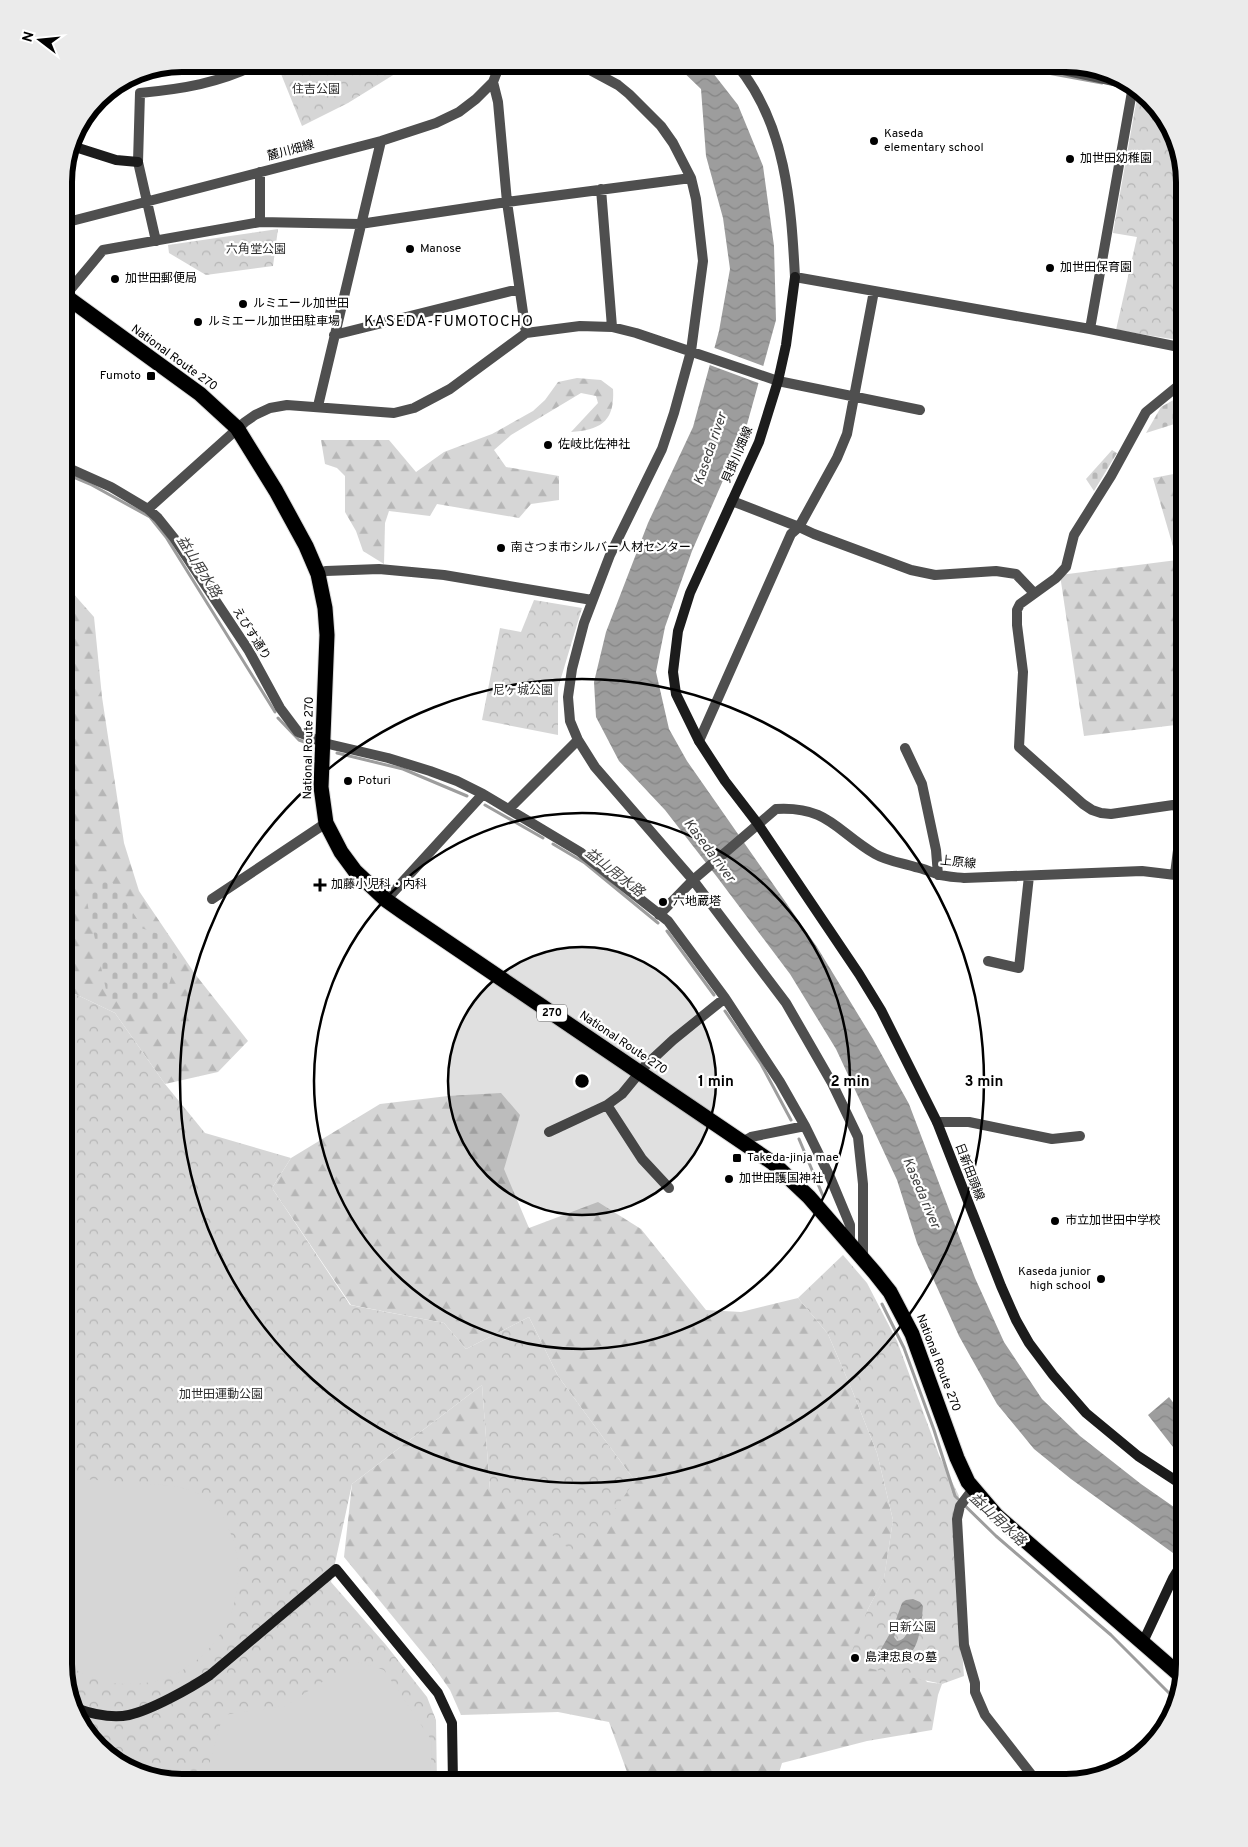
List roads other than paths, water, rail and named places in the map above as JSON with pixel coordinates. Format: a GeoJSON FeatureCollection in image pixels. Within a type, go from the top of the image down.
{"type":"FeatureCollection","features":[{"type":"Feature","properties":{"kind":"highway","name":"National Route 270"},"geometry":{"type":"LineString","coordinates":[[73,302],[200,394],[237,428],[276,491],[306,546],[318,574],[325,608],[327,635],[321,787],[326,823],[341,852],[355,871],[386,900],[773,1163],[809,1197],[890,1292],[909,1326],[970,1492],[1176,1671]]}},
{"type":"Feature","properties":{"kind":"street"},"geometry":{"type":"LineString","coordinates":[[156,241],[138,162],[140,93],[182,89],[220,80],[238,72]]}},
{"type":"Feature","properties":{"kind":"street","name":"麓川畑線"},"geometry":{"type":"LineString","coordinates":[[73,221],[381,140],[436,123],[459,112],[476,99],[493,82],[497,72]]}},
{"type":"Feature","properties":{"kind":"street"},"geometry":{"type":"LineString","coordinates":[[595,72],[618,85],[642,105],[673,143],[691,178],[698,208],[703,261],[695,352],[662,449],[610,555],[592,600],[572,669],[568,697],[570,721],[578,740],[595,768],[696,878],[786,1003],[832,1083],[858,1137],[863,1184],[863,1260]]}},
{"type":"Feature","properties":{"kind":"street","name":"貝掛川畑線"},"geometry":{"type":"LineString","coordinates":[[742,73],[759,98],[772,128],[784,166],[792,215],[795,277],[786,345],[774,380],[759,442],[690,593],[678,631],[673,672],[676,694],[699,741],[755,826],[765,834]]}},
{"type":"Feature","properties":{"kind":"street"},"geometry":{"type":"LineString","coordinates":[[1074,73],[1110,82]]}},
{"type":"Feature","properties":{"kind":"street"},"geometry":{"type":"LineString","coordinates":[[493,82],[498,102],[507,202],[526,333]]}},
{"type":"Feature","properties":{"kind":"street"},"geometry":{"type":"LineString","coordinates":[[1090,329],[1132,95]]}},
{"type":"Feature","properties":{"kind":"street"},"geometry":{"type":"LineString","coordinates":[[318,406],[381,140]]}},
{"type":"Feature","properties":{"kind":"street"},"geometry":{"type":"LineString","coordinates":[[78,148],[116,160],[138,162]]}},
{"type":"Feature","properties":{"kind":"street"},"geometry":{"type":"LineString","coordinates":[[260,172],[260,222]]}},
{"type":"Feature","properties":{"kind":"street"},"geometry":{"type":"LineString","coordinates":[[73,285],[103,250],[260,222],[360,224],[507,202],[691,178]]}},
{"type":"Feature","properties":{"kind":"street"},"geometry":{"type":"LineString","coordinates":[[601,189],[612,327]]}},
{"type":"Feature","properties":{"kind":"street"},"geometry":{"type":"LineString","coordinates":[[795,277],[1090,329],[1176,346]]}},
{"type":"Feature","properties":{"kind":"street"},"geometry":{"type":"LineString","coordinates":[[334,335],[519,289]]}},
{"type":"Feature","properties":{"kind":"street"},"geometry":{"type":"LineString","coordinates":[[699,741],[791,534],[799,527],[837,458],[847,434],[874,291]]}},
{"type":"Feature","properties":{"kind":"street"},"geometry":{"type":"LineString","coordinates":[[148,509],[237,428],[255,415],[270,408],[287,405],[318,406],[394,413],[414,408],[450,389],[526,333],[580,326],[612,327],[636,332],[774,380],[920,410]]}},
{"type":"Feature","properties":{"kind":"street"},"geometry":{"type":"LineString","coordinates":[[1176,388],[1146,412],[1111,476],[1074,535],[1066,567],[1056,578],[1020,604],[1017,610],[1023,672],[1019,747],[1066,790],[1092,810],[1110,814],[1172,805],[1176,807]]}},
{"type":"Feature","properties":{"kind":"street","name":"えびす通り"},"geometry":{"type":"LineString","coordinates":[[73,470],[111,487],[148,509],[174,538],[249,651],[280,708],[298,732],[324,743],[422,768],[457,781],[483,794],[580,852],[668,922],[725,998],[780,1082],[805,1126],[830,1177],[850,1225],[850,1246]]}},
{"type":"Feature","properties":{"kind":"street"},"geometry":{"type":"LineString","coordinates":[[732,501],[911,570],[935,575],[996,571],[1016,574],[1034,593]]}},
{"type":"Feature","properties":{"kind":"street"},"geometry":{"type":"LineString","coordinates":[[318,574],[326,571],[379,569],[444,575],[592,600]]}},
{"type":"Feature","properties":{"kind":"street"},"geometry":{"type":"LineString","coordinates":[[509,809],[578,740]]}},
{"type":"Feature","properties":{"kind":"street"},"geometry":{"type":"LineString","coordinates":[[904,748],[922,784],[935,842],[938,875]]}},
{"type":"Feature","properties":{"kind":"street"},"geometry":{"type":"LineString","coordinates":[[386,900],[483,794]]}},
{"type":"Feature","properties":{"kind":"street","name":"上原線"},"geometry":{"type":"LineString","coordinates":[[659,916],[696,878],[755,826],[776,810],[790,808],[808,811],[830,820],[875,854],[938,875],[964,878],[1142,871],[1176,875]]}},
{"type":"Feature","properties":{"kind":"street"},"geometry":{"type":"LineString","coordinates":[[212,899],[326,823]]}},
{"type":"Feature","properties":{"kind":"street","name":"日新田頭線"},"geometry":{"type":"LineString","coordinates":[[765,834],[872,996],[892,1031],[937,1122],[974,1221],[1001,1286],[1016,1320],[1029,1343],[1053,1375],[1086,1413],[1138,1456],[1176,1481]]}},
{"type":"Feature","properties":{"kind":"street"},"geometry":{"type":"LineString","coordinates":[[988,961],[1019,968],[1029,876]]}},
{"type":"Feature","properties":{"kind":"street"},"geometry":{"type":"LineString","coordinates":[[549,1132],[608,1105],[622,1094],[645,1066],[673,1040],[725,998]]}},
{"type":"Feature","properties":{"kind":"street"},"geometry":{"type":"LineString","coordinates":[[608,1105],[642,1159],[669,1188]]}},
{"type":"Feature","properties":{"kind":"street"},"geometry":{"type":"LineString","coordinates":[[937,1122],[969,1122],[1052,1140],[1080,1136]]}},
{"type":"Feature","properties":{"kind":"street"},"geometry":{"type":"LineString","coordinates":[[742,1142],[751,1137],[805,1126]]}},
{"type":"Feature","properties":{"kind":"street"},"geometry":{"type":"LineString","coordinates":[[970,1492],[960,1506],[957,1519],[964,1645],[975,1684],[975,1692],[985,1715],[1031,1774]]}},
{"type":"Feature","properties":{"kind":"street"},"geometry":{"type":"LineString","coordinates":[[83,1710],[99,1715],[129,1714],[196,1685],[336,1569],[438,1693],[452,1723],[453,1774]]}},
{"type":"Feature","properties":{"kind":"street"},"geometry":{"type":"LineString","coordinates":[[1143,1642],[1176,1573]]}},
{"type":"Feature","properties":{"kind":"water","name":"Kaseda river"},"geometry":{"type":"Polygon","coordinates":[[[684,73],[713,73],[738,105],[763,166],[774,246],[776,320],[746,428],[692,551],[665,627],[656,672],[669,729],[687,761],[817,947],[873,1039],[909,1104],[975,1278],[1004,1342],[1042,1399],[1080,1436],[1141,1484],[1176,1508],[1176,1555],[1071,1479],[1034,1449],[997,1404],[959,1336],[917,1243],[897,1180],[836,1049],[790,974],[717,877],[665,810],[619,761],[596,717],[594,682],[606,632],[648,523],[693,427],[719,331],[730,269],[723,218],[706,156],[701,89],[684,73]]]}},
{"type":"Feature","properties":{"kind":"water"},"geometry":{"type":"Polygon","coordinates":[[[1169,1397],[1176,1406],[1176,1445],[1173,1447],[1148,1415],[1169,1397]]]}},
{"type":"Feature","properties":{"kind":"water"},"geometry":{"type":"Polygon","coordinates":[[[913,1599],[920,1602],[923,1606],[920,1631],[916,1644],[908,1654],[883,1658],[880,1651],[893,1628],[902,1603],[913,1599]],[[902,1623],[897,1627],[894,1637],[897,1641],[903,1639],[906,1635],[907,1623],[902,1623]]]}},
{"type":"Feature","properties":{"kind":"waterway"},"geometry":{"type":"LineString","coordinates":[[1047,73],[1102,83]]}},
{"type":"Feature","properties":{"kind":"waterway","name":"益山用水路"},"geometry":{"type":"LineString","coordinates":[[73,477],[90,484],[150,517],[166,537],[275,712]]}},
{"type":"Feature","properties":{"kind":"waterway","name":"益山用水路"},"geometry":{"type":"LineString","coordinates":[[278,718],[299,740],[307,743]]}},
{"type":"Feature","properties":{"kind":"waterway","name":"益山用水路"},"geometry":{"type":"LineString","coordinates":[[337,753],[403,769],[467,796]]}},
{"type":"Feature","properties":{"kind":"waterway","name":"益山用水路"},"geometry":{"type":"LineString","coordinates":[[485,805],[543,838]]}},
{"type":"Feature","properties":{"kind":"waterway","name":"益山用水路"},"geometry":{"type":"LineString","coordinates":[[553,844],[585,863],[658,923]]}},
{"type":"Feature","properties":{"kind":"waterway","name":"益山用水路"},"geometry":{"type":"LineString","coordinates":[[667,931],[714,995]]}},
{"type":"Feature","properties":{"kind":"waterway","name":"益山用水路"},"geometry":{"type":"LineString","coordinates":[[725,1011],[761,1064],[791,1120]]}},
{"type":"Feature","properties":{"kind":"waterway","name":"益山用水路"},"geometry":{"type":"LineString","coordinates":[[799,1139],[823,1196]]}},
{"type":"Feature","properties":{"kind":"waterway","name":"益山用水路"},"geometry":{"type":"LineString","coordinates":[[882,1304],[904,1348],[934,1430],[955,1496],[996,1536],[1111,1635],[1171,1695]]}},
{"type":"Feature","properties":{"kind":"place","name":"Kaseda elementary school"},"geometry":{"type":"Point","coordinates":[874,141]}},
{"type":"Feature","properties":{"kind":"place","name":"加世田幼稚園"},"geometry":{"type":"Point","coordinates":[1070,159]}},
{"type":"Feature","properties":{"kind":"place","name":"Manose"},"geometry":{"type":"Point","coordinates":[410,249]}},
{"type":"Feature","properties":{"kind":"place","name":"加世田保育園"},"geometry":{"type":"Point","coordinates":[1050,268]}},
{"type":"Feature","properties":{"kind":"place","name":"加世田郵便局"},"geometry":{"type":"Point","coordinates":[115,279]}},
{"type":"Feature","properties":{"kind":"place","name":"ルミエール加世田"},"geometry":{"type":"Point","coordinates":[243,304]}},
{"type":"Feature","properties":{"kind":"place","name":"ルミエール加世田駐車場"},"geometry":{"type":"Point","coordinates":[198,322]}},
{"type":"Feature","properties":{"kind":"place","name":"Fumoto"},"geometry":{"type":"Point","coordinates":[151,376]}},
{"type":"Feature","properties":{"kind":"place","name":"佐岐比佐神社"},"geometry":{"type":"Point","coordinates":[548,445]}},
{"type":"Feature","properties":{"kind":"place","name":"南さつま市シルバー人材センター"},"geometry":{"type":"Point","coordinates":[501,548]}},
{"type":"Feature","properties":{"kind":"place","name":"Poturi"},"geometry":{"type":"Point","coordinates":[348,781]}},
{"type":"Feature","properties":{"kind":"place","name":"加藤小児科・内科"},"geometry":{"type":"Point","coordinates":[320,885]}},
{"type":"Feature","properties":{"kind":"place","name":"六地蔵塔"},"geometry":{"type":"Point","coordinates":[663,902]}},
{"type":"Feature","properties":{"kind":"place","name":"Takeda-jinja mae"},"geometry":{"type":"Point","coordinates":[737,1158]}},
{"type":"Feature","properties":{"kind":"place","name":"加世田護国神社"},"geometry":{"type":"Point","coordinates":[729,1179]}},
{"type":"Feature","properties":{"kind":"place","name":"市立加世田中学校"},"geometry":{"type":"Point","coordinates":[1055,1221]}},
{"type":"Feature","properties":{"kind":"place","name":"Kaseda junior high school"},"geometry":{"type":"Point","coordinates":[1101,1279]}},
{"type":"Feature","properties":{"kind":"place","name":"島津忠良の墓"},"geometry":{"type":"Point","coordinates":[855,1658]}},
{"type":"Feature","properties":{"kind":"district","name":"KASEDA-FUMOTOCHO"},"geometry":{"type":"Point","coordinates":[449,322]}},
{"type":"Feature","properties":{"kind":"park label","name":"住吉公園"},"geometry":{"type":"Point","coordinates":[316,90]}},
{"type":"Feature","properties":{"kind":"park label","name":"六角堂公園"},"geometry":{"type":"Point","coordinates":[256,250]}},
{"type":"Feature","properties":{"kind":"park label","name":"尼ヶ城公園"},"geometry":{"type":"Point","coordinates":[523,691]}},
{"type":"Feature","properties":{"kind":"park label","name":"加世田運動公園"},"geometry":{"type":"Point","coordinates":[221,1395]}},
{"type":"Feature","properties":{"kind":"park label","name":"日新公園"},"geometry":{"type":"Point","coordinates":[912,1628]}}]}
